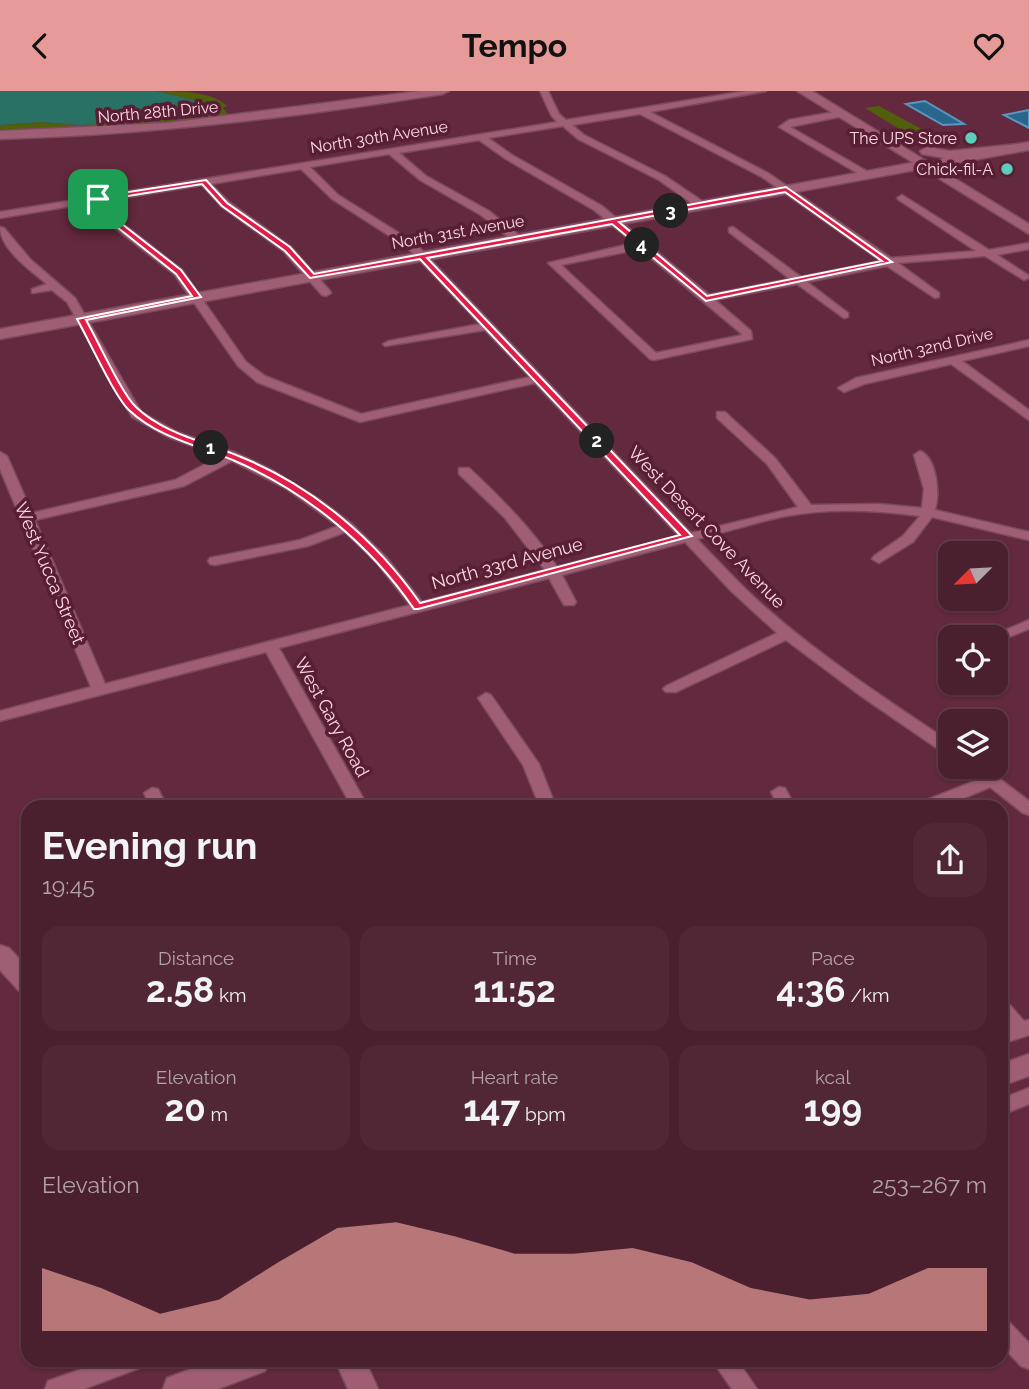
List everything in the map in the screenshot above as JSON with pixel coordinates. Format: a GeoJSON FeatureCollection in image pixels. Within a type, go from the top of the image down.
{"type":"FeatureCollection","features":[{"type":"Feature","properties":{"kind":"main road"},"geometry":{"type":"LineString","coordinates":[[803,91],[840,114],[932,161],[950,155],[1024,147]]}},
{"type":"Feature","properties":{"kind":"main road"},"geometry":{"type":"LineString","coordinates":[[808,91],[1029,215]]}},
{"type":"Feature","properties":{"kind":"main road"},"geometry":{"type":"LineString","coordinates":[[829,93],[932,161],[952,183],[1029,230]]}},
{"type":"Feature","properties":{"kind":"main road"},"geometry":{"type":"LineString","coordinates":[[991,207],[1029,224]]}},
{"type":"Feature","properties":{"kind":"main road"},"geometry":{"type":"LineString","coordinates":[[179,1389],[236,1367]]}},
{"type":"Feature","properties":{"kind":"street","name":"North 28th Drive"},"geometry":{"type":"LineString","coordinates":[[0,135],[90,134],[216,124],[443,91]]}},
{"type":"Feature","properties":{"kind":"street"},"geometry":{"type":"LineString","coordinates":[[544,91],[555,115],[564,124],[600,148],[662,178],[701,205]]}},
{"type":"Feature","properties":{"kind":"street","name":"North 30th Avenue"},"geometry":{"type":"LineString","coordinates":[[0,215],[762,91]]}},
{"type":"Feature","properties":{"kind":"street"},"geometry":{"type":"LineString","coordinates":[[642,111],[666,126],[726,153],[786,189],[935,295]]}},
{"type":"Feature","properties":{"kind":"street"},"geometry":{"type":"LineString","coordinates":[[840,114],[784,125],[785,129],[837,155],[867,175]]}},
{"type":"Feature","properties":{"kind":"street"},"geometry":{"type":"LineString","coordinates":[[481,137],[521,165],[583,198],[613,221],[642,245],[706,299],[747,333],[748,337],[653,357],[552,263],[642,245]]}},
{"type":"Feature","properties":{"kind":"street","name":"North 31st Avenue"},"geometry":{"type":"LineString","coordinates":[[0,334],[932,161],[1024,147]]}},
{"type":"Feature","properties":{"kind":"street"},"geometry":{"type":"LineString","coordinates":[[391,151],[423,178],[485,213],[517,239]]}},
{"type":"Feature","properties":{"kind":"street","name":"West Desert Cove Avenue"},"geometry":{"type":"LineString","coordinates":[[303,166],[335,197],[404,239],[422,256],[736,588],[786,634],[855,687],[938,741]]}},
{"type":"Feature","properties":{"kind":"street"},"geometry":{"type":"LineString","coordinates":[[204,181],[225,204],[288,249],[326,293]]}},
{"type":"Feature","properties":{"kind":"street"},"geometry":{"type":"LineString","coordinates":[[902,198],[1024,277]]}},
{"type":"Feature","properties":{"kind":"street"},"geometry":{"type":"LineString","coordinates":[[98,199],[119,226],[178,272],[250,372],[261,379],[360,418],[538,379]]}},
{"type":"Feature","properties":{"kind":"street"},"geometry":{"type":"LineString","coordinates":[[0,230],[27,262],[71,300],[136,414],[152,425],[232,456],[304,495],[347,527],[394,573],[418,606]]}},
{"type":"Feature","properties":{"kind":"street"},"geometry":{"type":"LineString","coordinates":[[733,230],[844,315]]}},
{"type":"Feature","properties":{"kind":"street"},"geometry":{"type":"LineString","coordinates":[[706,299],[888,262],[988,253],[1029,246]]}},
{"type":"Feature","properties":{"kind":"street"},"geometry":{"type":"LineString","coordinates":[[36,291],[56,285]]}},
{"type":"Feature","properties":{"kind":"street"},"geometry":{"type":"LineString","coordinates":[[389,344],[488,326]]}},
{"type":"Feature","properties":{"kind":"street","name":"North 32nd Drive"},"geometry":{"type":"LineString","coordinates":[[844,388],[860,381],[1029,343]]}},
{"type":"Feature","properties":{"kind":"street"},"geometry":{"type":"LineString","coordinates":[[953,360],[1029,416]]}},
{"type":"Feature","properties":{"kind":"street"},"geometry":{"type":"LineString","coordinates":[[722,415],[771,461],[807,509]]}},
{"type":"Feature","properties":{"kind":"street"},"geometry":{"type":"LineString","coordinates":[[879,559],[916,532],[929,512],[933,493],[920,455]]}},
{"type":"Feature","properties":{"kind":"street","name":"West Yucca Street"},"geometry":{"type":"LineString","coordinates":[[1,456],[100,690]]}},
{"type":"Feature","properties":{"kind":"street"},"geometry":{"type":"LineString","coordinates":[[27,518],[162,489],[191,479],[232,456]]}},
{"type":"Feature","properties":{"kind":"street"},"geometry":{"type":"LineString","coordinates":[[464,471],[510,515],[554,571],[569,602]]}},
{"type":"Feature","properties":{"kind":"street","name":"North 33rd Avenue"},"geometry":{"type":"LineString","coordinates":[[0,716],[768,515],[807,509],[863,506],[969,519],[1029,536]]}},
{"type":"Feature","properties":{"kind":"street"},"geometry":{"type":"LineString","coordinates":[[215,561],[303,543],[347,527]]}},
{"type":"Feature","properties":{"kind":"street"},"geometry":{"type":"LineString","coordinates":[[1008,633],[1029,624]]}},
{"type":"Feature","properties":{"kind":"street"},"geometry":{"type":"LineString","coordinates":[[671,689],[786,634]]}},
{"type":"Feature","properties":{"kind":"street","name":"West Gary Road"},"geometry":{"type":"LineString","coordinates":[[270,645],[356,800]]}},
{"type":"Feature","properties":{"kind":"street"},"geometry":{"type":"LineString","coordinates":[[486,698],[531,764],[545,800]]}},
{"type":"Feature","properties":{"kind":"street"},"geometry":{"type":"LineString","coordinates":[[946,800],[992,780],[1029,809]]}},
{"type":"Feature","properties":{"kind":"street"},"geometry":{"type":"LineString","coordinates":[[779,792],[783,800]]}},
{"type":"Feature","properties":{"kind":"street"},"geometry":{"type":"LineString","coordinates":[[0,954],[21,976]]}},
{"type":"Feature","properties":{"kind":"street"},"geometry":{"type":"LineString","coordinates":[[1008,1014],[1024,1029]]}},
{"type":"Feature","properties":{"kind":"street"},"geometry":{"type":"LineString","coordinates":[[1008,1104],[1029,1096]]}},
{"type":"Feature","properties":{"kind":"street"},"geometry":{"type":"LineString","coordinates":[[1008,1336],[1029,1359]]}},
{"type":"Feature","properties":{"kind":"street"},"geometry":{"type":"LineString","coordinates":[[55,1389],[115,1367]]}},
{"type":"Feature","properties":{"kind":"street"},"geometry":{"type":"LineString","coordinates":[[353,1367],[363,1389]]}},
{"type":"Feature","properties":{"kind":"street"},"geometry":{"type":"LineString","coordinates":[[729,1367],[746,1389]]}},
{"type":"Feature","properties":{"kind":"green space"},"geometry":{"type":"Polygon","coordinates":[[[157,91],[213,97],[227,106],[223,108],[231,118],[0,131],[0,125],[40,122],[79,125],[195,118],[176,96],[157,91]]]}},
{"type":"Feature","properties":{"kind":"green space"},"geometry":{"type":"Polygon","coordinates":[[[879,106],[929,133],[911,136],[865,108],[879,106]]]}},
{"type":"Feature","properties":{"kind":"shaded area"},"geometry":{"type":"Polygon","coordinates":[[[0,91],[157,91],[213,105],[217,111],[215,114],[144,122],[79,125],[40,122],[0,125],[0,91]]]}},
{"type":"Feature","properties":{"kind":"building"},"geometry":{"type":"Polygon","coordinates":[[[925,101],[964,124],[943,125],[906,104],[925,101]]]}},
{"type":"Feature","properties":{"kind":"building"},"geometry":{"type":"Polygon","coordinates":[[[1029,110],[1029,128],[1004,115],[1029,110]]]}},
{"type":"Feature","properties":{"kind":"place","name":"The UPS Store"},"geometry":{"type":"Point","coordinates":[971,138]}},
{"type":"Feature","properties":{"kind":"place","name":"Chick-fil-A"},"geometry":{"type":"Point","coordinates":[1007,169]}},
{"type":"Feature","properties":{"kind":"route"},"geometry":{"type":"LineString","coordinates":[[98,199],[119,226],[164,259],[186,281],[197,297],[81,319],[130,407],[152,425],[241,460],[304,495],[371,548],[394,573],[418,606],[687,536],[422,256],[786,189],[888,262],[706,299],[613,221],[517,239],[473,247],[370,266],[312,277],[288,249],[225,204],[204,181],[98,199]]}}]}
